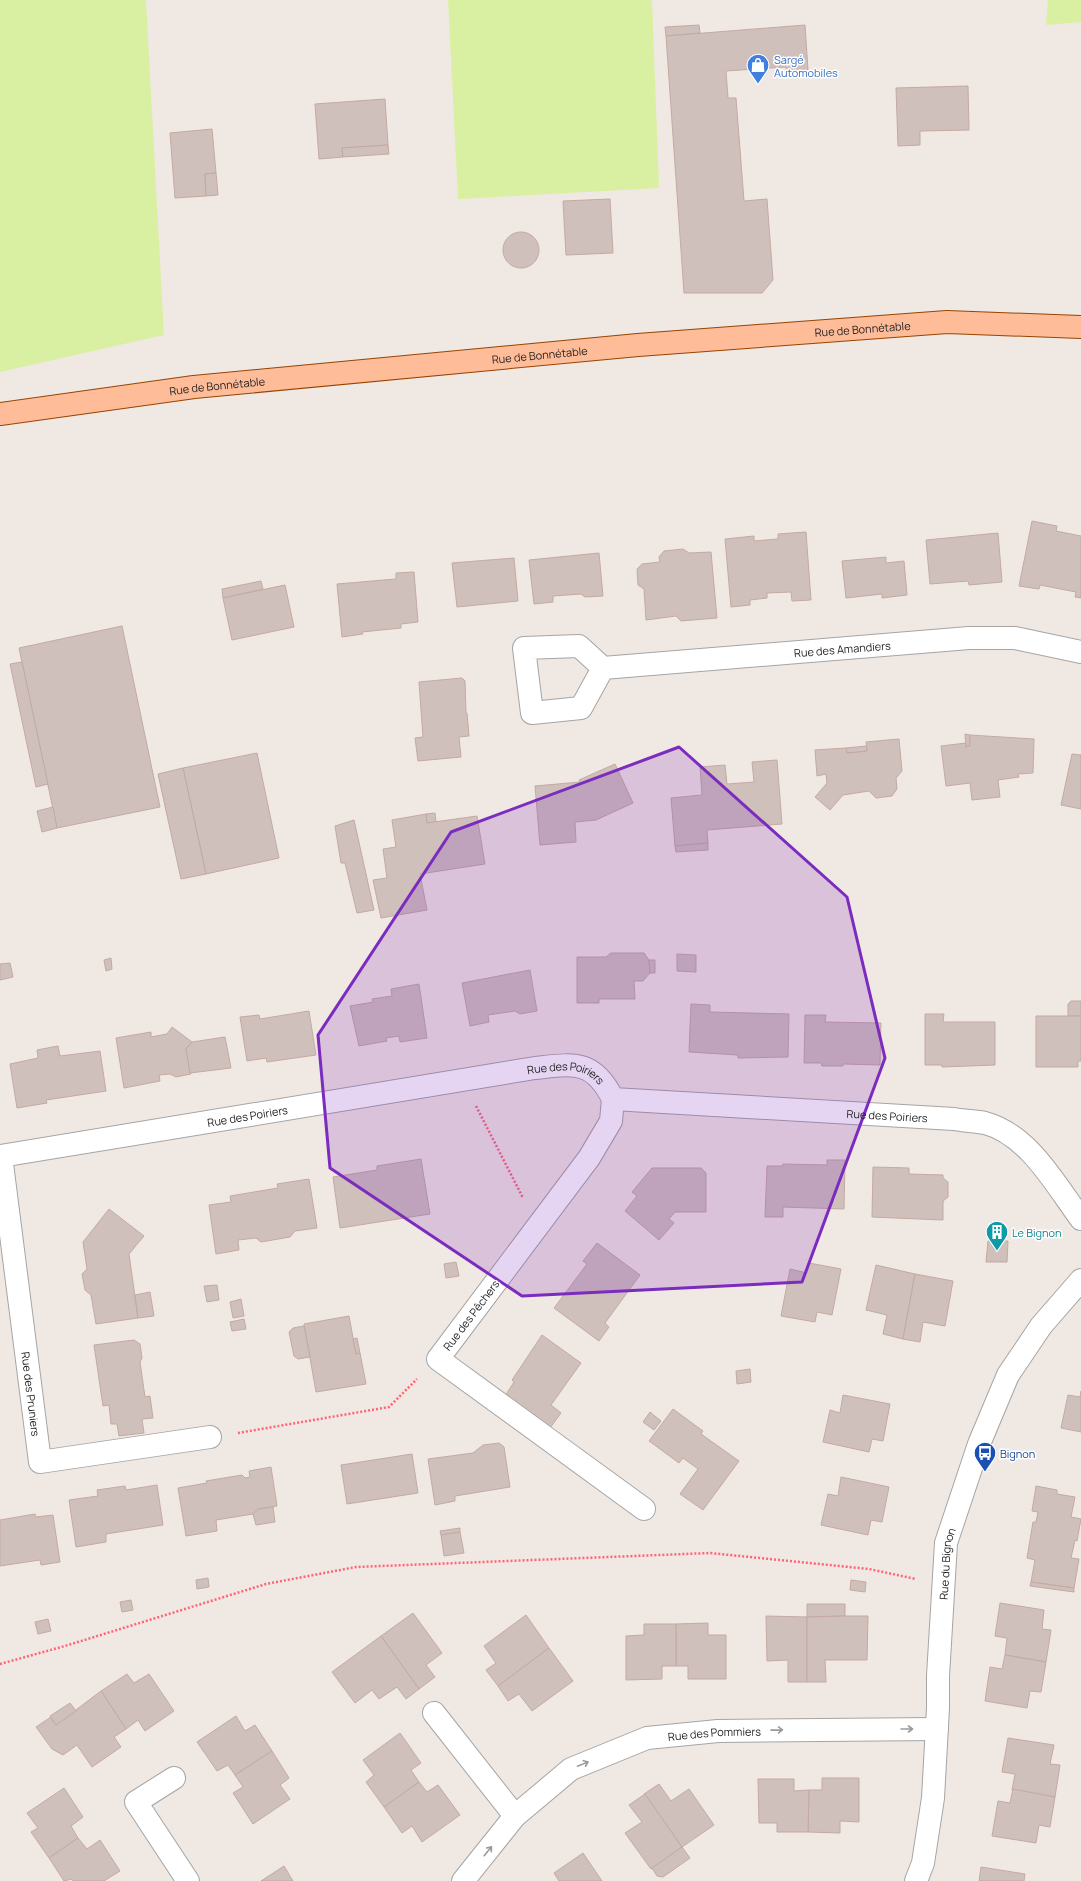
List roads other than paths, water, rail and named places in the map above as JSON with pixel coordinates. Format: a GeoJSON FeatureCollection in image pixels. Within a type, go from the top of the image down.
{"type":"FeatureCollection","features":[{"type":"Feature","properties":{"kind":"main road","name":"Rue de Bonnétable"},"geometry":{"type":"LineString","coordinates":[[0,414],[194,387],[638,345],[947,322],[1081,327]]}},
{"type":"Feature","properties":{"kind":"street","name":"Rue des Amandiers"},"geometry":{"type":"LineString","coordinates":[[603,668],[969,638],[1015,638],[1081,652]]}},
{"type":"Feature","properties":{"kind":"street","name":"Rue des Poiriers"},"geometry":{"type":"LineString","coordinates":[[1,1156],[535,1068],[571,1065],[590,1069],[606,1083],[613,1099],[954,1119],[985,1123],[1005,1131],[1026,1146],[1081,1219]]}},
{"type":"Feature","properties":{"kind":"street","name":"Rue des Pêchers"},"geometry":{"type":"LineString","coordinates":[[613,1099],[611,1121],[597,1146],[438,1359],[644,1509]]}},
{"type":"Feature","properties":{"kind":"street","name":"Rue des Pruniers"},"geometry":{"type":"LineString","coordinates":[[1,1156],[40,1462],[210,1437]]}},
{"type":"Feature","properties":{"kind":"street","name":"Rue du Bignon"},"geometry":{"type":"LineString","coordinates":[[916,1881],[923,1862],[933,1798],[938,1676],[946,1543],[979,1444],[1008,1375],[1041,1326],[1081,1280]]}},
{"type":"Feature","properties":{"kind":"street"},"geometry":{"type":"LineString","coordinates":[[434,1713],[515,1816]]}},
{"type":"Feature","properties":{"kind":"street","name":"Rue des Pommiers"},"geometry":{"type":"LineString","coordinates":[[463,1881],[515,1816],[571,1769],[647,1738],[718,1731],[937,1729]]}},
{"type":"Feature","properties":{"kind":"street"},"geometry":{"type":"LineString","coordinates":[[174,1778],[136,1802],[188,1881]]}},
{"type":"Feature","properties":{"kind":"place","name":"Sargé Automobiles"},"geometry":{"type":"Point","coordinates":[758,84]}},
{"type":"Feature","properties":{"kind":"place","name":"Le Bignon"},"geometry":{"type":"Point","coordinates":[997,1252]}},
{"type":"Feature","properties":{"kind":"place","name":"Bignon"},"geometry":{"type":"Point","coordinates":[985,1472]}}]}
